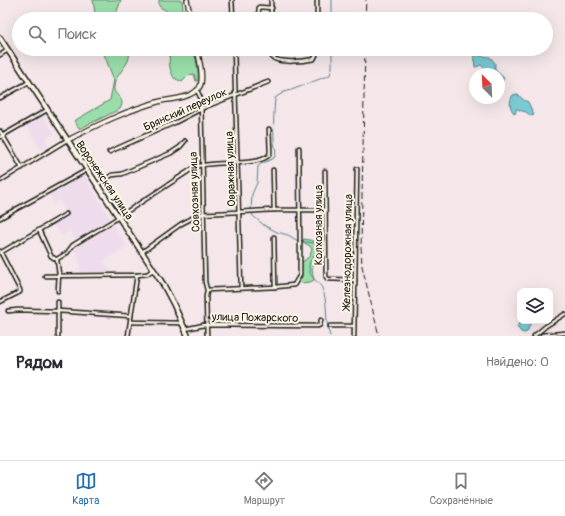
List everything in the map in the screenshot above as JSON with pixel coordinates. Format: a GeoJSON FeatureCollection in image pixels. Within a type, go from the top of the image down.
{"type":"FeatureCollection","features":[{"type":"Feature","properties":{"kind":"highway","name":"Воронежская улица"},"geometry":{"type":"LineString","coordinates":[[0,38],[12,56]]}},
{"type":"Feature","properties":{"kind":"highway","name":"Воронежская улица"},"geometry":{"type":"LineString","coordinates":[[12,56],[170,295],[188,336]]}},
{"type":"Feature","properties":{"kind":"main road"},"geometry":{"type":"LineString","coordinates":[[187,0],[190,12]]}},
{"type":"Feature","properties":{"kind":"main road","name":"Совхозная улица"},"geometry":{"type":"LineString","coordinates":[[197,90],[200,86],[201,79],[201,67],[199,56]]}},
{"type":"Feature","properties":{"kind":"main road"},"geometry":{"type":"LineString","coordinates":[[68,140],[121,113],[188,95],[197,90]]}},
{"type":"Feature","properties":{"kind":"street"},"geometry":{"type":"LineString","coordinates":[[232,0],[233,12]]}},
{"type":"Feature","properties":{"kind":"street"},"geometry":{"type":"LineString","coordinates":[[272,0],[272,12]]}},
{"type":"Feature","properties":{"kind":"street"},"geometry":{"type":"LineString","coordinates":[[316,12],[317,0]]}},
{"type":"Feature","properties":{"kind":"street"},"geometry":{"type":"LineString","coordinates":[[258,12],[258,8],[272,8]]}},
{"type":"Feature","properties":{"kind":"street"},"geometry":{"type":"LineString","coordinates":[[0,55],[8,50]]}},
{"type":"Feature","properties":{"kind":"street","name":"Овражная улица"},"geometry":{"type":"LineString","coordinates":[[234,56],[240,213],[241,288]]}},
{"type":"Feature","properties":{"kind":"street"},"geometry":{"type":"LineString","coordinates":[[272,56],[276,60],[294,61],[314,59],[316,56]]}},
{"type":"Feature","properties":{"kind":"street"},"geometry":{"type":"LineString","coordinates":[[0,98],[29,81]]}},
{"type":"Feature","properties":{"kind":"street","name":"Брянский переулок"},"geometry":{"type":"LineString","coordinates":[[109,152],[169,125],[200,109],[268,82]]}},
{"type":"Feature","properties":{"kind":"street","name":"Совхозная улица"},"geometry":{"type":"LineString","coordinates":[[197,90],[200,99],[205,282],[207,290],[207,336]]}},
{"type":"Feature","properties":{"kind":"street"},"geometry":{"type":"LineString","coordinates":[[1,136],[48,110]]}},
{"type":"Feature","properties":{"kind":"street"},"geometry":{"type":"LineString","coordinates":[[57,259],[66,253],[73,245],[119,217],[190,169],[202,165],[257,161],[268,157],[270,152],[269,129]]}},
{"type":"Feature","properties":{"kind":"street"},"geometry":{"type":"LineString","coordinates":[[0,131],[1,136],[22,168]]}},
{"type":"Feature","properties":{"kind":"street"},"geometry":{"type":"LineString","coordinates":[[0,182],[68,140]]}},
{"type":"Feature","properties":{"kind":"street"},"geometry":{"type":"LineString","coordinates":[[98,185],[112,175],[122,174],[171,153],[180,147],[185,141]]}},
{"type":"Feature","properties":{"kind":"street"},"geometry":{"type":"LineString","coordinates":[[207,290],[275,287],[294,284],[300,275],[300,148]]}},
{"type":"Feature","properties":{"kind":"street","name":"Железнодорожная улица"},"geometry":{"type":"LineString","coordinates":[[354,336],[357,169]]}},
{"type":"Feature","properties":{"kind":"street"},"geometry":{"type":"LineString","coordinates":[[0,218],[87,170]]}},
{"type":"Feature","properties":{"kind":"street"},"geometry":{"type":"LineString","coordinates":[[273,170],[274,210]]}},
{"type":"Feature","properties":{"kind":"street","name":"Колхозная улица"},"geometry":{"type":"LineString","coordinates":[[325,171],[326,276],[327,279],[355,280]]}},
{"type":"Feature","properties":{"kind":"street"},"geometry":{"type":"LineString","coordinates":[[142,252],[181,224],[197,215],[274,210],[325,210]]}},
{"type":"Feature","properties":{"kind":"street"},"geometry":{"type":"LineString","coordinates":[[0,302],[20,292],[20,290],[17,281],[0,252],[66,214]]}},
{"type":"Feature","properties":{"kind":"street"},"geometry":{"type":"LineString","coordinates":[[39,230],[51,256],[57,259]]}},
{"type":"Feature","properties":{"kind":"street"},"geometry":{"type":"LineString","coordinates":[[274,237],[275,287]]}},
{"type":"Feature","properties":{"kind":"street"},"geometry":{"type":"LineString","coordinates":[[57,259],[59,276],[58,291]]}},
{"type":"Feature","properties":{"kind":"street"},"geometry":{"type":"LineString","coordinates":[[44,276],[137,275],[146,274],[154,270]]}},
{"type":"Feature","properties":{"kind":"street"},"geometry":{"type":"LineString","coordinates":[[128,336],[137,275]]}},
{"type":"Feature","properties":{"kind":"street"},"geometry":{"type":"LineString","coordinates":[[58,302],[58,336]]}},
{"type":"Feature","properties":{"kind":"street"},"geometry":{"type":"LineString","coordinates":[[8,311],[58,311],[131,316]]}},
{"type":"Feature","properties":{"kind":"street"},"geometry":{"type":"LineString","coordinates":[[534,336],[546,326],[565,314]]}},
{"type":"Feature","properties":{"kind":"street","name":"улица Пожарского"},"geometry":{"type":"LineString","coordinates":[[185,329],[207,325],[318,326],[320,325],[321,320]]}},
{"type":"Feature","properties":{"kind":"street"},"geometry":{"type":"LineString","coordinates":[[131,322],[183,323]]}},
{"type":"Feature","properties":{"kind":"street"},"geometry":{"type":"LineString","coordinates":[[330,326],[353,326]]}},
{"type":"Feature","properties":{"kind":"street"},"geometry":{"type":"LineString","coordinates":[[542,335],[565,333]]}},
{"type":"Feature","properties":{"kind":"shaded area"},"geometry":{"type":"Polygon","coordinates":[[[43,115],[54,133],[45,139],[49,146],[41,150],[26,125],[43,115]]]}},
{"type":"Feature","properties":{"kind":"shaded area"},"geometry":{"type":"Polygon","coordinates":[[[84,175],[127,246],[104,261],[111,272],[80,273],[80,264],[78,260],[80,258],[71,245],[76,241],[70,231],[64,235],[61,235],[51,221],[66,212],[59,200],[54,203],[48,193],[84,175]]]}},
{"type":"Feature","properties":{"kind":"green space"},"geometry":{"type":"Polygon","coordinates":[[[93,0],[121,0],[117,12],[95,12],[93,0]]]}},
{"type":"Feature","properties":{"kind":"green space"},"geometry":{"type":"Polygon","coordinates":[[[159,0],[182,0],[183,12],[168,12],[159,6],[159,0]]]}},
{"type":"Feature","properties":{"kind":"green space"},"geometry":{"type":"Polygon","coordinates":[[[105,56],[129,56],[128,61],[114,84],[114,90],[122,102],[120,109],[79,128],[74,121],[110,100],[114,80],[105,56]]]}},
{"type":"Feature","properties":{"kind":"green space"},"geometry":{"type":"Polygon","coordinates":[[[170,56],[195,56],[198,81],[196,81],[194,74],[189,75],[182,82],[174,78],[171,72],[170,56]]]}},
{"type":"Feature","properties":{"kind":"green space"},"geometry":{"type":"Polygon","coordinates":[[[304,239],[316,242],[319,247],[312,266],[314,280],[301,283],[299,281],[301,263],[310,256],[312,249],[303,242],[304,239]]]}},
{"type":"Feature","properties":{"kind":"water"},"geometry":{"type":"Polygon","coordinates":[[[475,56],[490,57],[495,63],[495,68],[484,68],[481,65],[475,67],[475,56]]]}},
{"type":"Feature","properties":{"kind":"water"},"geometry":{"type":"Polygon","coordinates":[[[516,94],[528,102],[534,115],[531,116],[517,108],[515,114],[513,112],[510,102],[513,95],[516,94]]]}},
{"type":"Feature","properties":{"kind":"water"},"geometry":{"type":"Polygon","coordinates":[[[519,324],[530,324],[527,332],[524,333],[517,327],[519,324]]]}},
{"type":"Feature","properties":{"kind":"waterway"},"geometry":{"type":"LineString","coordinates":[[332,0],[332,12]]}},
{"type":"Feature","properties":{"kind":"waterway"},"geometry":{"type":"LineString","coordinates":[[330,336],[327,324],[324,294],[322,288],[312,277],[309,271],[309,265],[319,249],[318,246],[314,243],[298,241],[288,235],[277,232],[265,226],[253,216],[251,211],[252,194],[257,183],[258,166],[274,158],[276,153],[274,142],[275,98],[284,92],[330,75],[332,68],[332,56]]}},
{"type":"Feature","properties":{"kind":"railway"},"geometry":{"type":"LineString","coordinates":[[365,12],[366,0]]}},
{"type":"Feature","properties":{"kind":"railway"},"geometry":{"type":"LineString","coordinates":[[365,56],[361,246],[362,266],[379,336]]}}]}
